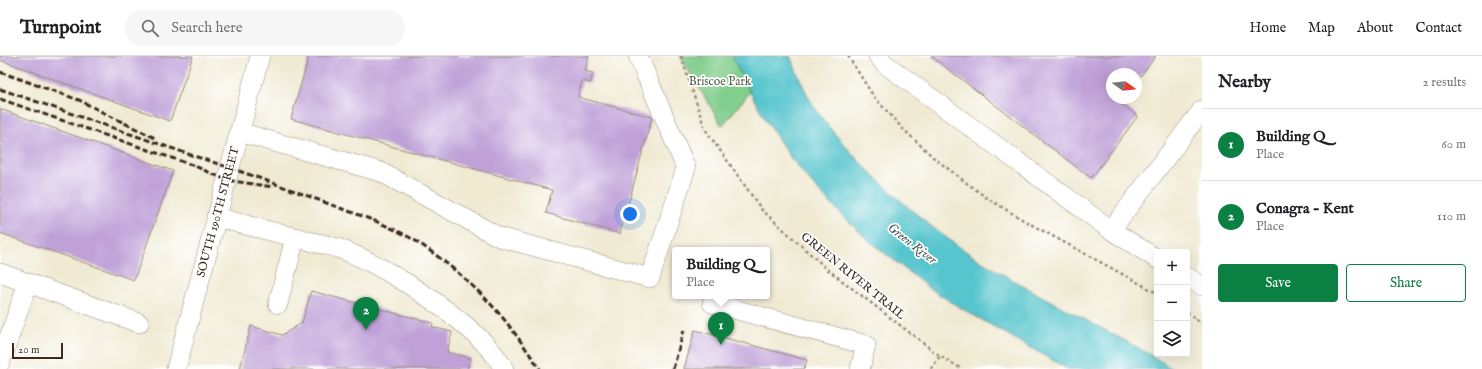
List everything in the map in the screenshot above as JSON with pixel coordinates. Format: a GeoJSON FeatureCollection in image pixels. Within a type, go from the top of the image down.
{"type":"FeatureCollection","features":[{"type":"Feature","properties":{"kind":"street","name":"SOUTH 190TH STREET"},"geometry":{"type":"LineString","coordinates":[[176,369],[260,56]]}},
{"type":"Feature","properties":{"kind":"street"},"geometry":{"type":"LineString","coordinates":[[239,132],[381,172],[499,237],[650,278],[686,168],[638,56]]}},
{"type":"Feature","properties":{"kind":"street"},"geometry":{"type":"LineString","coordinates":[[878,56],[885,64],[1111,230],[1154,256]]}},
{"type":"Feature","properties":{"kind":"street"},"geometry":{"type":"LineString","coordinates":[[1111,230],[1202,110]]}},
{"type":"Feature","properties":{"kind":"street"},"geometry":{"type":"LineString","coordinates":[[216,217],[342,250],[379,267],[414,288],[457,318],[480,339],[499,360],[504,369]]}},
{"type":"Feature","properties":{"kind":"street"},"geometry":{"type":"LineString","coordinates":[[278,304],[295,238]]}},
{"type":"Feature","properties":{"kind":"street"},"geometry":{"type":"LineString","coordinates":[[0,273],[139,322]]}},
{"type":"Feature","properties":{"kind":"street"},"geometry":{"type":"LineString","coordinates":[[1190,279],[1202,286]]}},
{"type":"Feature","properties":{"kind":"street"},"geometry":{"type":"LineString","coordinates":[[15,369],[0,363],[28,284]]}},
{"type":"Feature","properties":{"kind":"street"},"geometry":{"type":"LineString","coordinates":[[712,303],[866,345],[860,369]]}},
{"type":"Feature","properties":{"kind":"path","name":"GREEN RIVER TRAIL"},"geometry":{"type":"LineString","coordinates":[[681,56],[705,129],[762,210],[827,269],[940,356],[962,369]]}},
{"type":"Feature","properties":{"kind":"path"},"geometry":{"type":"LineString","coordinates":[[848,56],[874,97],[933,157],[960,178],[987,198],[1025,221],[1154,291]]}},
{"type":"Feature","properties":{"kind":"path"},"geometry":{"type":"LineString","coordinates":[[1190,314],[1202,324]]}},
{"type":"Feature","properties":{"kind":"path"},"geometry":{"type":"LineString","coordinates":[[931,369],[940,356]]}},
{"type":"Feature","properties":{"kind":"green space","name":"Briscoe Park"},"geometry":{"type":"Polygon","coordinates":[[[680,56],[732,56],[750,92],[722,126],[680,56]]]}},
{"type":"Feature","properties":{"kind":"water","name":"Green River"},"geometry":{"type":"Polygon","coordinates":[[[732,56],[790,56],[811,101],[829,127],[869,171],[918,215],[958,246],[1000,273],[1136,347],[1173,369],[1068,369],[929,288],[867,239],[814,186],[790,157],[767,122],[732,56]]]}},
{"type":"Feature","properties":{"kind":"building"},"geometry":{"type":"Polygon","coordinates":[[[0,56],[193,56],[170,121],[0,60],[0,56]]]}},
{"type":"Feature","properties":{"kind":"building"},"geometry":{"type":"Polygon","coordinates":[[[309,56],[589,56],[585,71],[593,73],[590,83],[582,81],[578,97],[652,117],[620,234],[546,213],[552,190],[291,119],[309,56]]]}},
{"type":"Feature","properties":{"kind":"building"},"geometry":{"type":"Polygon","coordinates":[[[931,56],[1156,56],[1142,74],[1142,68],[1106,68],[1106,104],[1121,104],[1138,116],[1091,178],[931,56]]]}},
{"type":"Feature","properties":{"kind":"building"},"geometry":{"type":"Polygon","coordinates":[[[0,109],[173,171],[134,280],[0,233],[0,109]]]}},
{"type":"Feature","properties":{"kind":"building"},"geometry":{"type":"Polygon","coordinates":[[[311,291],[433,323],[432,327],[452,332],[447,352],[471,358],[467,369],[240,369],[251,326],[282,335],[302,323],[311,291]]]}},
{"type":"Feature","properties":{"kind":"building"},"geometry":{"type":"Polygon","coordinates":[[[695,330],[807,360],[804,369],[684,369],[695,330]]]}},
{"type":"Feature","properties":{"kind":"railway"},"geometry":{"type":"LineString","coordinates":[[0,72],[79,100],[155,138]]}},
{"type":"Feature","properties":{"kind":"railway"},"geometry":{"type":"LineString","coordinates":[[0,89],[267,181],[400,232],[431,251],[480,293],[501,316],[540,369]]}},
{"type":"Feature","properties":{"kind":"railway"},"geometry":{"type":"LineString","coordinates":[[0,99],[195,166],[226,180],[273,187]]}},
{"type":"Feature","properties":{"kind":"railway"},"geometry":{"type":"LineString","coordinates":[[673,369],[684,330]]}},
{"type":"Feature","properties":{"kind":"place","name":"Conagra - Kent"},"geometry":{"type":"Point","coordinates":[366,330]}},
{"type":"Feature","properties":{"kind":"place","name":"Building Q"},"geometry":{"type":"Point","coordinates":[721,345]}}]}
